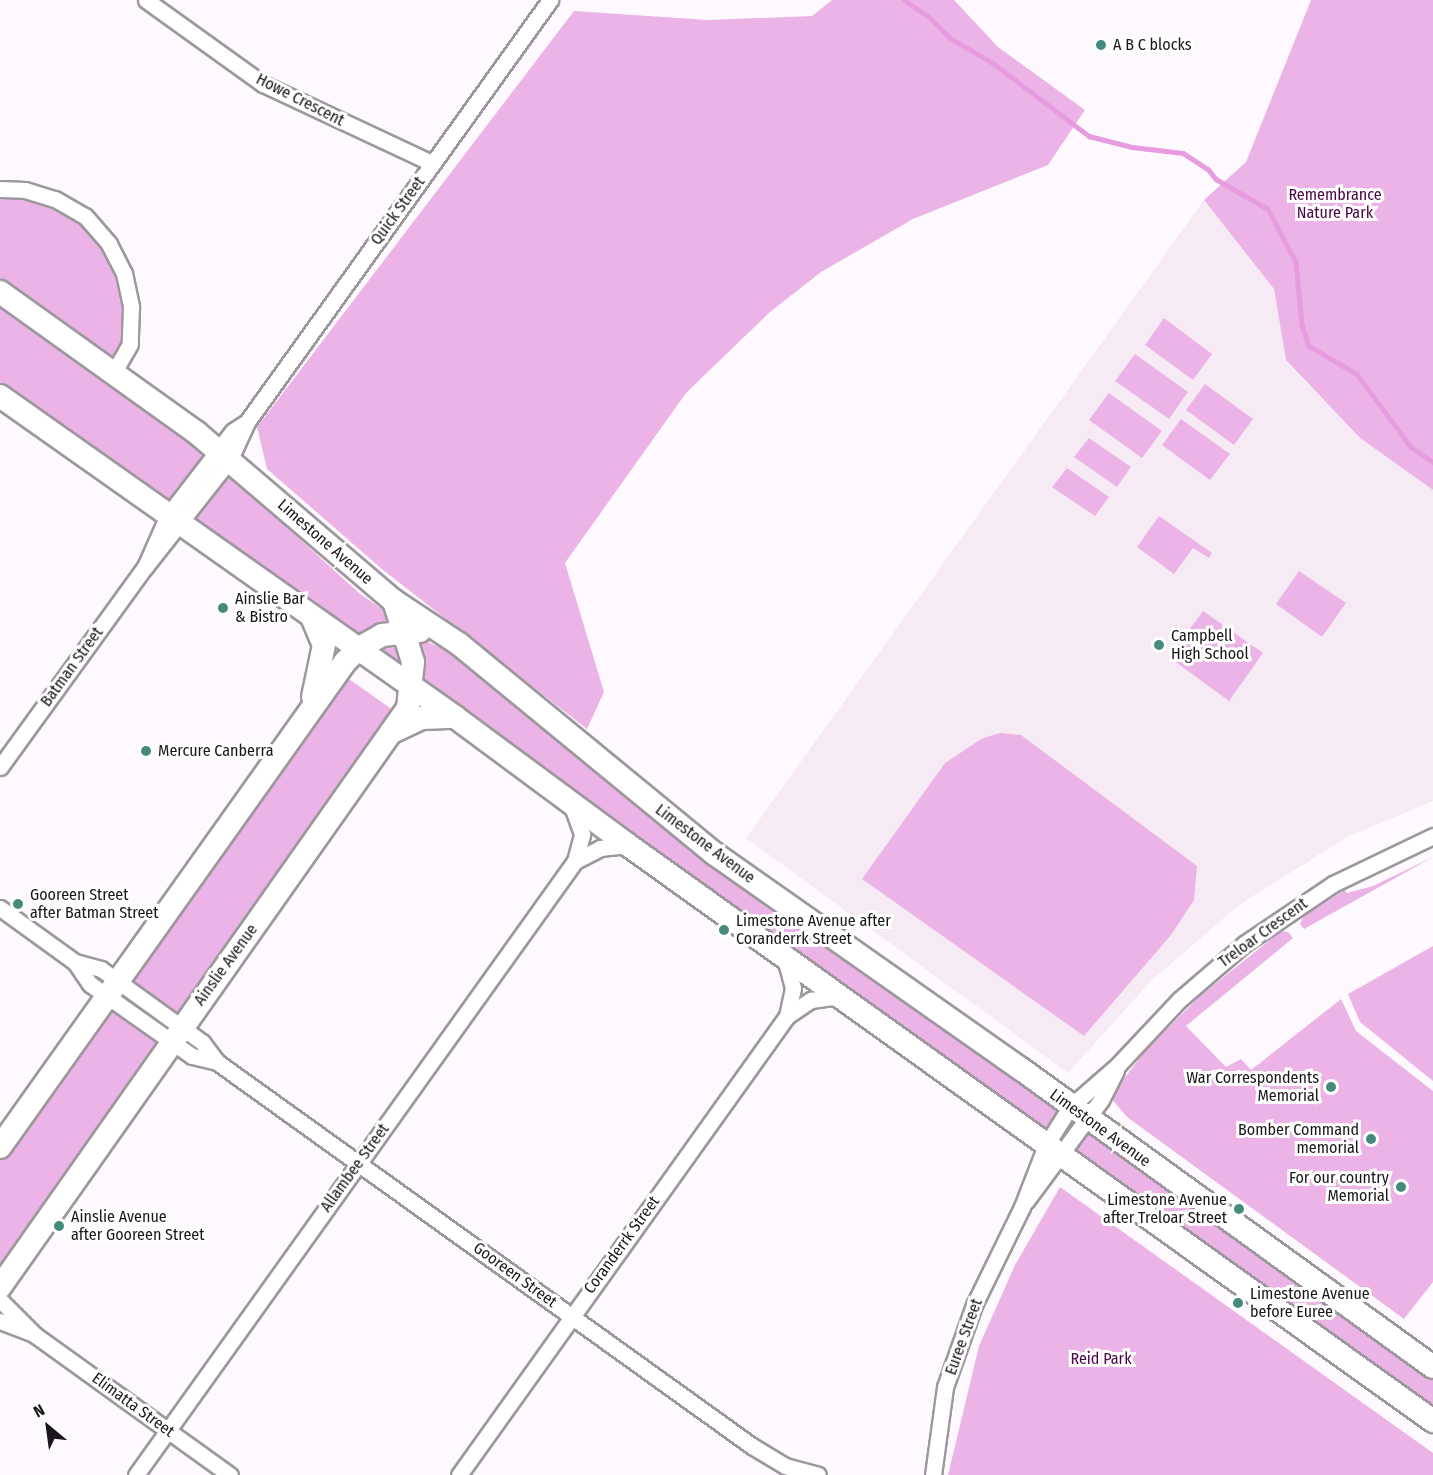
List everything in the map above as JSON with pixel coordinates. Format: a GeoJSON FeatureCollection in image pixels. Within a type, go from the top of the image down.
{"type":"FeatureCollection","features":[{"type":"Feature","properties":{"kind":"main road","name":"Limestone Avenue"},"geometry":{"type":"LineString","coordinates":[[0,292],[224,454],[394,601],[459,644],[715,855],[1433,1367]]}},
{"type":"Feature","properties":{"kind":"main road"},"geometry":{"type":"LineString","coordinates":[[0,396],[359,648],[628,845],[1433,1421]]}},
{"type":"Feature","properties":{"kind":"main road","name":"Ainslie Avenue"},"geometry":{"type":"LineString","coordinates":[[0,1287],[394,731],[408,708],[413,662],[394,601]]}},
{"type":"Feature","properties":{"kind":"main road"},"geometry":{"type":"LineString","coordinates":[[306,718],[322,668],[324,645],[311,614]]}},
{"type":"Feature","properties":{"kind":"main road"},"geometry":{"type":"LineString","coordinates":[[0,1147],[306,718],[359,648],[382,635],[405,631],[427,632],[459,644]]}},
{"type":"Feature","properties":{"kind":"main road"},"geometry":{"type":"LineString","coordinates":[[394,731],[422,718],[455,717]]}},
{"type":"Feature","properties":{"kind":"street","name":"Howe Crescent"},"geometry":{"type":"LineString","coordinates":[[146,0],[263,84],[432,163]]}},
{"type":"Feature","properties":{"kind":"street","name":"Quick Street"},"geometry":{"type":"LineString","coordinates":[[224,454],[550,0]]}},
{"type":"Feature","properties":{"kind":"street"},"geometry":{"type":"LineString","coordinates":[[0,189],[25,190],[55,199],[85,216],[109,244],[124,273],[131,307],[130,344],[113,373]]}},
{"type":"Feature","properties":{"kind":"street","name":"Batman Street"},"geometry":{"type":"LineString","coordinates":[[0,767],[145,567],[174,520],[224,454]]}},
{"type":"Feature","properties":{"kind":"street","name":"Allambee Street"},"geometry":{"type":"LineString","coordinates":[[136,1475],[575,861],[582,834],[571,803]]}},
{"type":"Feature","properties":{"kind":"street","name":"Treloar Crescent"},"geometry":{"type":"LineString","coordinates":[[1079,1113],[1118,1065],[1179,1000],[1244,944],[1333,884],[1433,836]]}},
{"type":"Feature","properties":{"kind":"street","name":"Allambee Street"},"geometry":{"type":"LineString","coordinates":[[575,861],[600,848],[628,845]]}},
{"type":"Feature","properties":{"kind":"street","name":"Gooreen Street"},"geometry":{"type":"LineString","coordinates":[[0,908],[75,962],[101,969],[112,988],[177,1035],[202,1042],[217,1062],[772,1459],[818,1475]]}},
{"type":"Feature","properties":{"kind":"street","name":"Coranderrk Street"},"geometry":{"type":"LineString","coordinates":[[784,957],[793,988],[787,1016]]}},
{"type":"Feature","properties":{"kind":"street","name":"Coranderrk Street"},"geometry":{"type":"LineString","coordinates":[[459,1475],[787,1016],[811,1000],[840,996]]}},
{"type":"Feature","properties":{"kind":"street","name":"Treloar Crescent"},"geometry":{"type":"LineString","coordinates":[[1079,1113],[1118,1065]]}},
{"type":"Feature","properties":{"kind":"street","name":"Euree Street"},"geometry":{"type":"LineString","coordinates":[[1054,1150],[1079,1113]]}},
{"type":"Feature","properties":{"kind":"street","name":"Euree Street"},"geometry":{"type":"LineString","coordinates":[[933,1475],[945,1388],[974,1305],[1022,1207],[1054,1150],[1079,1113]]}},
{"type":"Feature","properties":{"kind":"street","name":"Elimatta Street"},"geometry":{"type":"LineString","coordinates":[[0,1300],[35,1335],[230,1475]]}},
{"type":"Feature","properties":{"kind":"street","name":"Elimatta Street"},"geometry":{"type":"LineString","coordinates":[[0,1321],[35,1335]]}},
{"type":"Feature","properties":{"kind":"shaded area","name":"Campbell High School"},"geometry":{"type":"Polygon","coordinates":[[[1204,200],[1274,289],[1286,361],[1360,438],[1433,490],[1433,801],[1347,837],[1239,905],[1151,981],[1068,1073],[746,838],[1204,200]]]}},
{"type":"Feature","properties":{"kind":"green space"},"geometry":{"type":"Polygon","coordinates":[[[832,0],[954,0],[998,47],[1085,110],[1048,165],[913,219],[821,272],[770,312],[686,393],[565,563],[604,692],[587,729],[383,570],[267,469],[257,427],[574,11],[708,20],[812,16],[832,0]]]}},
{"type":"Feature","properties":{"kind":"green space","name":"Remembrance Nature Park"},"geometry":{"type":"Polygon","coordinates":[[[1311,0],[1433,0],[1433,490],[1360,438],[1286,360],[1274,289],[1204,200],[1246,162],[1311,0]]]}},
{"type":"Feature","properties":{"kind":"green space"},"geometry":{"type":"Polygon","coordinates":[[[23,195],[55,203],[82,218],[106,248],[120,280],[125,344],[115,365],[0,281],[0,196],[23,195]]]}},
{"type":"Feature","properties":{"kind":"green space"},"geometry":{"type":"Polygon","coordinates":[[[0,301],[181,431],[359,593],[430,643],[463,658],[1030,1083],[1433,1378],[1433,1412],[0,384],[0,301]]]}},
{"type":"Feature","properties":{"kind":"green space"},"geometry":{"type":"Polygon","coordinates":[[[1164,318],[1212,354],[1193,380],[1145,345],[1164,318]]]}},
{"type":"Feature","properties":{"kind":"green space"},"geometry":{"type":"Polygon","coordinates":[[[1135,354],[1188,392],[1169,419],[1115,381],[1135,354]]]}},
{"type":"Feature","properties":{"kind":"green space"},"geometry":{"type":"Polygon","coordinates":[[[1205,384],[1253,419],[1234,445],[1186,410],[1205,384]]]}},
{"type":"Feature","properties":{"kind":"green space"},"geometry":{"type":"Polygon","coordinates":[[[1109,393],[1162,431],[1142,458],[1089,420],[1109,393]]]}},
{"type":"Feature","properties":{"kind":"green space"},"geometry":{"type":"Polygon","coordinates":[[[1181,419],[1230,454],[1210,480],[1162,445],[1181,419]]]}},
{"type":"Feature","properties":{"kind":"green space"},"geometry":{"type":"Polygon","coordinates":[[[1089,438],[1131,467],[1117,487],[1074,457],[1089,438]]]}},
{"type":"Feature","properties":{"kind":"green space"},"geometry":{"type":"Polygon","coordinates":[[[1067,468],[1109,497],[1095,516],[1052,487],[1067,468]]]}},
{"type":"Feature","properties":{"kind":"green space"},"geometry":{"type":"Polygon","coordinates":[[[1159,516],[1212,553],[1209,558],[1193,548],[1174,574],[1137,547],[1159,516]]]}},
{"type":"Feature","properties":{"kind":"green space"},"geometry":{"type":"Polygon","coordinates":[[[1299,571],[1346,603],[1322,637],[1276,604],[1299,571]]]}},
{"type":"Feature","properties":{"kind":"green space"},"geometry":{"type":"Polygon","coordinates":[[[1203,611],[1263,653],[1229,701],[1169,657],[1203,611]]]}},
{"type":"Feature","properties":{"kind":"green space"},"geometry":{"type":"Polygon","coordinates":[[[346,677],[403,717],[0,1276],[0,1159],[346,677]]]}},
{"type":"Feature","properties":{"kind":"green space"},"geometry":{"type":"Polygon","coordinates":[[[1000,733],[1021,735],[1197,866],[1194,900],[1171,935],[1084,1036],[862,879],[945,763],[981,739],[1000,733]]]}},
{"type":"Feature","properties":{"kind":"green space"},"geometry":{"type":"Polygon","coordinates":[[[1433,857],[1304,929],[1300,924],[1304,916],[1345,890],[1347,893],[1373,886],[1433,857]]]}},
{"type":"Feature","properties":{"kind":"green space"},"geometry":{"type":"Polygon","coordinates":[[[1281,931],[1288,932],[1293,938],[1186,1026],[1226,1067],[1241,1059],[1251,1070],[1341,999],[1356,1031],[1433,1091],[1433,1282],[1404,1319],[1127,1117],[1110,1097],[1146,1050],[1199,997],[1281,931]]]}},
{"type":"Feature","properties":{"kind":"green space"},"geometry":{"type":"Polygon","coordinates":[[[1433,946],[1433,1081],[1360,1022],[1348,994],[1433,946]]]}},
{"type":"Feature","properties":{"kind":"green space","name":"Reid Park"},"geometry":{"type":"Polygon","coordinates":[[[1060,1187],[1433,1453],[1433,1475],[948,1475],[979,1346],[1015,1265],[1060,1187]]]}},
{"type":"Feature","properties":{"kind":"waterway"},"geometry":{"type":"LineString","coordinates":[[904,0],[928,16],[950,38],[993,63],[1089,136],[1132,147],[1183,153],[1208,169],[1216,179],[1268,209],[1296,262],[1302,325],[1309,346],[1357,374],[1411,447],[1433,462]]}},
{"type":"Feature","properties":{"kind":"place","name":"A B C blocks"},"geometry":{"type":"Point","coordinates":[1101,45]}},
{"type":"Feature","properties":{"kind":"place","name":"Ainslie Bar & Bistro"},"geometry":{"type":"Point","coordinates":[223,608]}},
{"type":"Feature","properties":{"kind":"place","name":"Campbell High School"},"geometry":{"type":"Point","coordinates":[1159,645]}},
{"type":"Feature","properties":{"kind":"place","name":"Mercure Canberra"},"geometry":{"type":"Point","coordinates":[146,751]}},
{"type":"Feature","properties":{"kind":"place","name":"Gooreen Street after Batman Street"},"geometry":{"type":"Point","coordinates":[18,904]}},
{"type":"Feature","properties":{"kind":"place","name":"Limestone Avenue after Coranderrk Street"},"geometry":{"type":"Point","coordinates":[724,930]}},
{"type":"Feature","properties":{"kind":"place","name":"War Correspondents Memorial"},"geometry":{"type":"Point","coordinates":[1331,1087]}},
{"type":"Feature","properties":{"kind":"place","name":"Bomber Command memorial"},"geometry":{"type":"Point","coordinates":[1371,1139]}},
{"type":"Feature","properties":{"kind":"place","name":"For our country Memorial"},"geometry":{"type":"Point","coordinates":[1401,1187]}},
{"type":"Feature","properties":{"kind":"place","name":"Limestone Avenue after Treloar Street"},"geometry":{"type":"Point","coordinates":[1239,1209]}},
{"type":"Feature","properties":{"kind":"place","name":"Ainslie Avenue after Gooreen Street"},"geometry":{"type":"Point","coordinates":[59,1226]}},
{"type":"Feature","properties":{"kind":"place","name":"Limestone Avenue before Euree"},"geometry":{"type":"Point","coordinates":[1238,1303]}}]}
